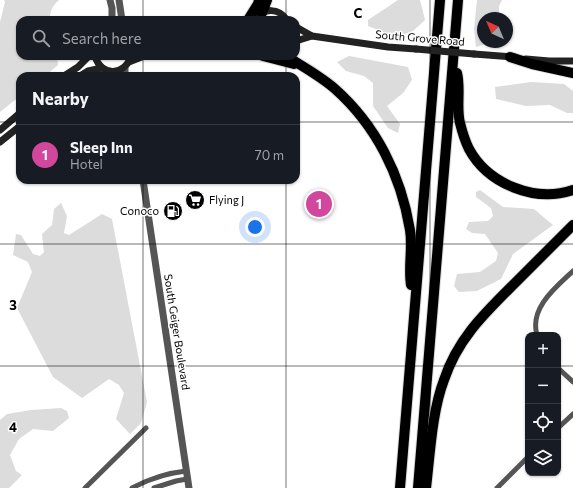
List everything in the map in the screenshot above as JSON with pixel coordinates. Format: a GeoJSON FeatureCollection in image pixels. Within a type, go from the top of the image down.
{"type":"FeatureCollection","features":[{"type":"Feature","properties":{"kind":"highway"},"geometry":{"type":"LineString","coordinates":[[250,16],[259,0]]}},
{"type":"Feature","properties":{"kind":"highway"},"geometry":{"type":"LineString","coordinates":[[259,16],[268,0]]}},
{"type":"Feature","properties":{"kind":"highway"},"geometry":{"type":"LineString","coordinates":[[400,488],[440,0]]}},
{"type":"Feature","properties":{"kind":"highway"},"geometry":{"type":"LineString","coordinates":[[418,488],[458,0]]}},
{"type":"Feature","properties":{"kind":"highway"},"geometry":{"type":"LineString","coordinates":[[510,57],[532,64],[573,73]]}},
{"type":"Feature","properties":{"kind":"highway"},"geometry":{"type":"LineString","coordinates":[[282,60],[305,68]]}},
{"type":"Feature","properties":{"kind":"highway"},"geometry":{"type":"LineString","coordinates":[[292,60],[333,87],[357,111],[372,130],[393,169],[400,189],[410,232],[410,281],[414,308]]}},
{"type":"Feature","properties":{"kind":"highway"},"geometry":{"type":"LineString","coordinates":[[453,60],[458,77],[460,121],[468,148],[476,160],[498,180],[519,190],[533,193],[555,194],[573,190]]}},
{"type":"Feature","properties":{"kind":"highway"},"geometry":{"type":"LineString","coordinates":[[426,488],[439,396],[443,380],[458,350],[470,330],[489,309],[573,225]]}},
{"type":"Feature","properties":{"kind":"main road"},"geometry":{"type":"LineString","coordinates":[[259,16],[267,11],[278,12],[282,16]]}},
{"type":"Feature","properties":{"kind":"main road","name":"South Grove Road"},"geometry":{"type":"LineString","coordinates":[[300,29],[312,36],[388,47],[549,61],[573,61]]}},
{"type":"Feature","properties":{"kind":"main road","name":"South Grove Road"},"geometry":{"type":"LineString","coordinates":[[300,40],[312,36]]}},
{"type":"Feature","properties":{"kind":"main road"},"geometry":{"type":"LineString","coordinates":[[70,72],[85,60]]}},
{"type":"Feature","properties":{"kind":"main road"},"geometry":{"type":"LineString","coordinates":[[96,60],[105,71]]}},
{"type":"Feature","properties":{"kind":"main road"},"geometry":{"type":"LineString","coordinates":[[85,72],[93,69],[115,71],[128,61]]}},
{"type":"Feature","properties":{"kind":"main road","name":"South Grove Road"},"geometry":{"type":"LineString","coordinates":[[549,61],[573,66]]}},
{"type":"Feature","properties":{"kind":"main road"},"geometry":{"type":"LineString","coordinates":[[0,130],[16,116]]}},
{"type":"Feature","properties":{"kind":"main road"},"geometry":{"type":"LineString","coordinates":[[0,142],[16,129]]}},
{"type":"Feature","properties":{"kind":"street"},"geometry":{"type":"LineString","coordinates":[[110,0],[112,16]]}},
{"type":"Feature","properties":{"kind":"street"},"geometry":{"type":"LineString","coordinates":[[119,0],[121,16]]}},
{"type":"Feature","properties":{"kind":"street"},"geometry":{"type":"LineString","coordinates":[[126,72],[128,61]]}},
{"type":"Feature","properties":{"kind":"street","name":"South Geiger Boulevard"},"geometry":{"type":"LineString","coordinates":[[144,184],[189,488]]}},
{"type":"Feature","properties":{"kind":"street"},"geometry":{"type":"LineString","coordinates":[[536,332],[535,326],[537,314],[544,302],[573,270]]}},
{"type":"Feature","properties":{"kind":"street"},"geometry":{"type":"LineString","coordinates":[[561,371],[573,382]]}},
{"type":"Feature","properties":{"kind":"street"},"geometry":{"type":"LineString","coordinates":[[561,425],[573,414]]}},
{"type":"Feature","properties":{"kind":"street"},"geometry":{"type":"LineString","coordinates":[[85,488],[146,428]]}},
{"type":"Feature","properties":{"kind":"street"},"geometry":{"type":"LineString","coordinates":[[497,488],[525,460]]}},
{"type":"Feature","properties":{"kind":"street"},"geometry":{"type":"LineString","coordinates":[[132,488],[158,477],[186,470]]}},
{"type":"Feature","properties":{"kind":"street"},"geometry":{"type":"LineString","coordinates":[[154,488],[187,479]]}},
{"type":"Feature","properties":{"kind":"shaded area"},"geometry":{"type":"Polygon","coordinates":[[[4,0],[59,0],[52,9],[50,16],[16,16],[16,60],[57,60],[58,65],[50,72],[16,72],[16,99],[0,112],[0,22],[5,2],[4,0]]]}},
{"type":"Feature","properties":{"kind":"shaded area"},"geometry":{"type":"Polygon","coordinates":[[[398,0],[420,0],[425,20],[413,31],[397,37],[368,26],[368,20],[398,0]]]}},
{"type":"Feature","properties":{"kind":"shaded area"},"geometry":{"type":"Polygon","coordinates":[[[477,0],[502,0],[499,6],[499,12],[477,12],[476,47],[474,29],[477,0]]]}},
{"type":"Feature","properties":{"kind":"shaded area"},"geometry":{"type":"Polygon","coordinates":[[[349,56],[408,67],[412,80],[403,93],[387,106],[400,124],[398,133],[388,128],[373,106],[373,83],[364,76],[346,71],[337,62],[349,56]]]}},
{"type":"Feature","properties":{"kind":"shaded area"},"geometry":{"type":"Polygon","coordinates":[[[531,82],[564,84],[573,91],[573,113],[567,113],[550,105],[526,106],[496,99],[495,87],[531,82]]]}},
{"type":"Feature","properties":{"kind":"shaded area"},"geometry":{"type":"Polygon","coordinates":[[[480,190],[503,207],[534,209],[553,225],[513,254],[501,279],[477,291],[459,292],[454,286],[457,274],[480,272],[496,261],[498,253],[485,234],[472,233],[466,229],[469,222],[488,221],[493,216],[491,208],[476,197],[476,192],[480,190]]]}},
{"type":"Feature","properties":{"kind":"shaded area"},"geometry":{"type":"Polygon","coordinates":[[[61,203],[67,216],[64,233],[69,235],[102,214],[112,219],[147,402],[141,423],[130,434],[116,419],[124,393],[119,385],[109,379],[82,398],[53,377],[17,308],[32,272],[28,262],[13,255],[16,234],[21,235],[33,254],[40,256],[44,252],[42,234],[52,225],[54,209],[61,203]]]}},
{"type":"Feature","properties":{"kind":"shaded area"},"geometry":{"type":"Polygon","coordinates":[[[61,408],[67,411],[69,418],[53,431],[33,429],[19,439],[10,455],[16,471],[22,475],[9,488],[0,488],[0,420],[7,414],[31,410],[61,408]]]}},
{"type":"Feature","properties":{"kind":"place","name":"Flying J"},"geometry":{"type":"Point","coordinates":[195,200]}},
{"type":"Feature","properties":{"kind":"place","name":"Sleep Inn"},"geometry":{"type":"Point","coordinates":[319,204]}},
{"type":"Feature","properties":{"kind":"place","name":"Conoco"},"geometry":{"type":"Point","coordinates":[173,211]}}]}
